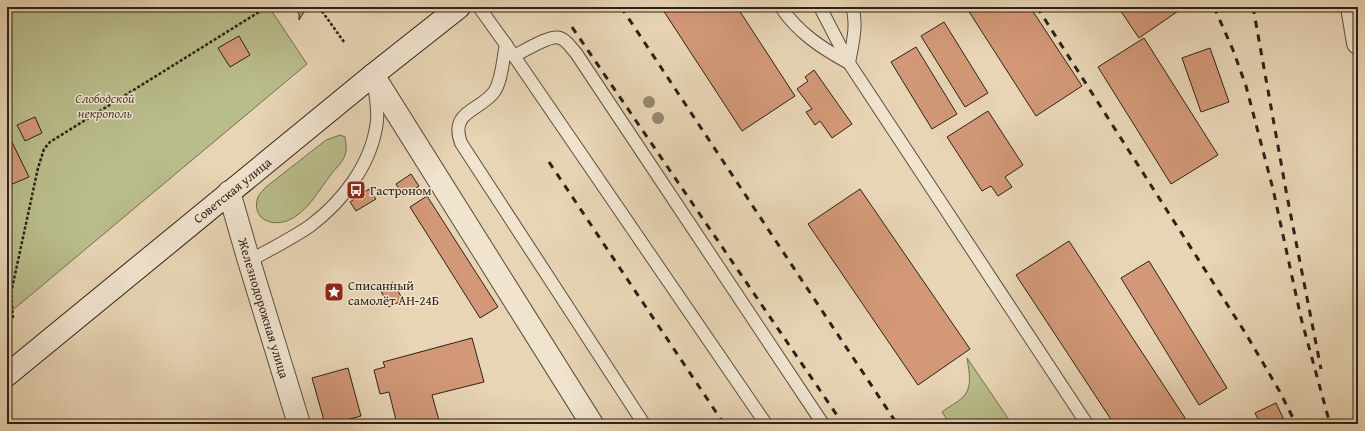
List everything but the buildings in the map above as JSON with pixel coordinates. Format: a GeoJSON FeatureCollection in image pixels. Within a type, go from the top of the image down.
{"type":"FeatureCollection","features":[{"type":"Feature","properties":{"kind":"street","name":"Советская улица"},"geometry":{"type":"LineString","coordinates":[[7,375],[229,192],[459,7]]}},
{"type":"Feature","properties":{"kind":"street"},"geometry":{"type":"LineString","coordinates":[[1352,7],[1358,43]]}},
{"type":"Feature","properties":{"kind":"street"},"geometry":{"type":"LineString","coordinates":[[373,75],[592,424]]}},
{"type":"Feature","properties":{"kind":"street","name":"Железнодорожная улица"},"geometry":{"type":"LineString","coordinates":[[229,192],[299,424]]}},
{"type":"Feature","properties":{"kind":"lane"},"geometry":{"type":"LineString","coordinates":[[479,7],[506,44],[766,424]]}},
{"type":"Feature","properties":{"kind":"lane"},"geometry":{"type":"LineString","coordinates":[[781,7],[792,21],[818,45],[849,63]]}},
{"type":"Feature","properties":{"kind":"lane"},"geometry":{"type":"LineString","coordinates":[[820,7],[849,63],[1087,424]]}},
{"type":"Feature","properties":{"kind":"lane"},"geometry":{"type":"LineString","coordinates":[[849,63],[854,35],[852,7]]}},
{"type":"Feature","properties":{"kind":"lane"},"geometry":{"type":"LineString","coordinates":[[514,56],[552,37],[560,37],[576,53],[823,424]]}},
{"type":"Feature","properties":{"kind":"lane"},"geometry":{"type":"LineString","coordinates":[[506,44],[498,84],[493,93],[460,119],[457,129],[459,137],[465,150],[644,424]]}},
{"type":"Feature","properties":{"kind":"lane"},"geometry":{"type":"LineString","coordinates":[[249,261],[308,227],[323,215],[352,184],[365,162],[374,136],[377,120],[377,108],[373,75]]}},
{"type":"Feature","properties":{"kind":"path"},"geometry":{"type":"LineString","coordinates":[[13,318],[11,293],[38,168],[44,149],[50,142],[267,7]]}},
{"type":"Feature","properties":{"kind":"path"},"geometry":{"type":"LineString","coordinates":[[319,7],[344,42]]}},
{"type":"Feature","properties":{"kind":"green space","name":"Слободской некрополь"},"geometry":{"type":"Polygon","coordinates":[[[7,7],[269,7],[307,64],[14,309],[7,309],[7,7]]]}},
{"type":"Feature","properties":{"kind":"green space"},"geometry":{"type":"Polygon","coordinates":[[[340,135],[345,137],[346,153],[344,158],[307,207],[294,217],[280,223],[274,223],[263,219],[259,215],[256,204],[258,197],[263,190],[326,140],[340,135]]]}},
{"type":"Feature","properties":{"kind":"green space"},"geometry":{"type":"Polygon","coordinates":[[[967,358],[1012,424],[950,424],[942,412],[961,399],[968,389],[970,379],[967,358]]]}},
{"type":"Feature","properties":{"kind":"railway"},"geometry":{"type":"LineString","coordinates":[[621,7],[897,424]]}},
{"type":"Feature","properties":{"kind":"railway"},"geometry":{"type":"LineString","coordinates":[[1037,7],[1246,334],[1280,392],[1296,424]]}},
{"type":"Feature","properties":{"kind":"railway"},"geometry":{"type":"LineString","coordinates":[[1214,7],[1233,50],[1246,86],[1273,189],[1301,318],[1330,424]]}},
{"type":"Feature","properties":{"kind":"railway"},"geometry":{"type":"LineString","coordinates":[[1253,7],[1287,196],[1321,369]]}},
{"type":"Feature","properties":{"kind":"railway"},"geometry":{"type":"LineString","coordinates":[[572,27],[843,424]]}},
{"type":"Feature","properties":{"kind":"railway"},"geometry":{"type":"LineString","coordinates":[[549,162],[724,424]]}},
{"type":"Feature","properties":{"kind":"place","name":"Гастроном"},"geometry":{"type":"Point","coordinates":[356,190]}},
{"type":"Feature","properties":{"kind":"place","name":"Списанный самолёт АН-24Б"},"geometry":{"type":"Point","coordinates":[334,292]}}]}
